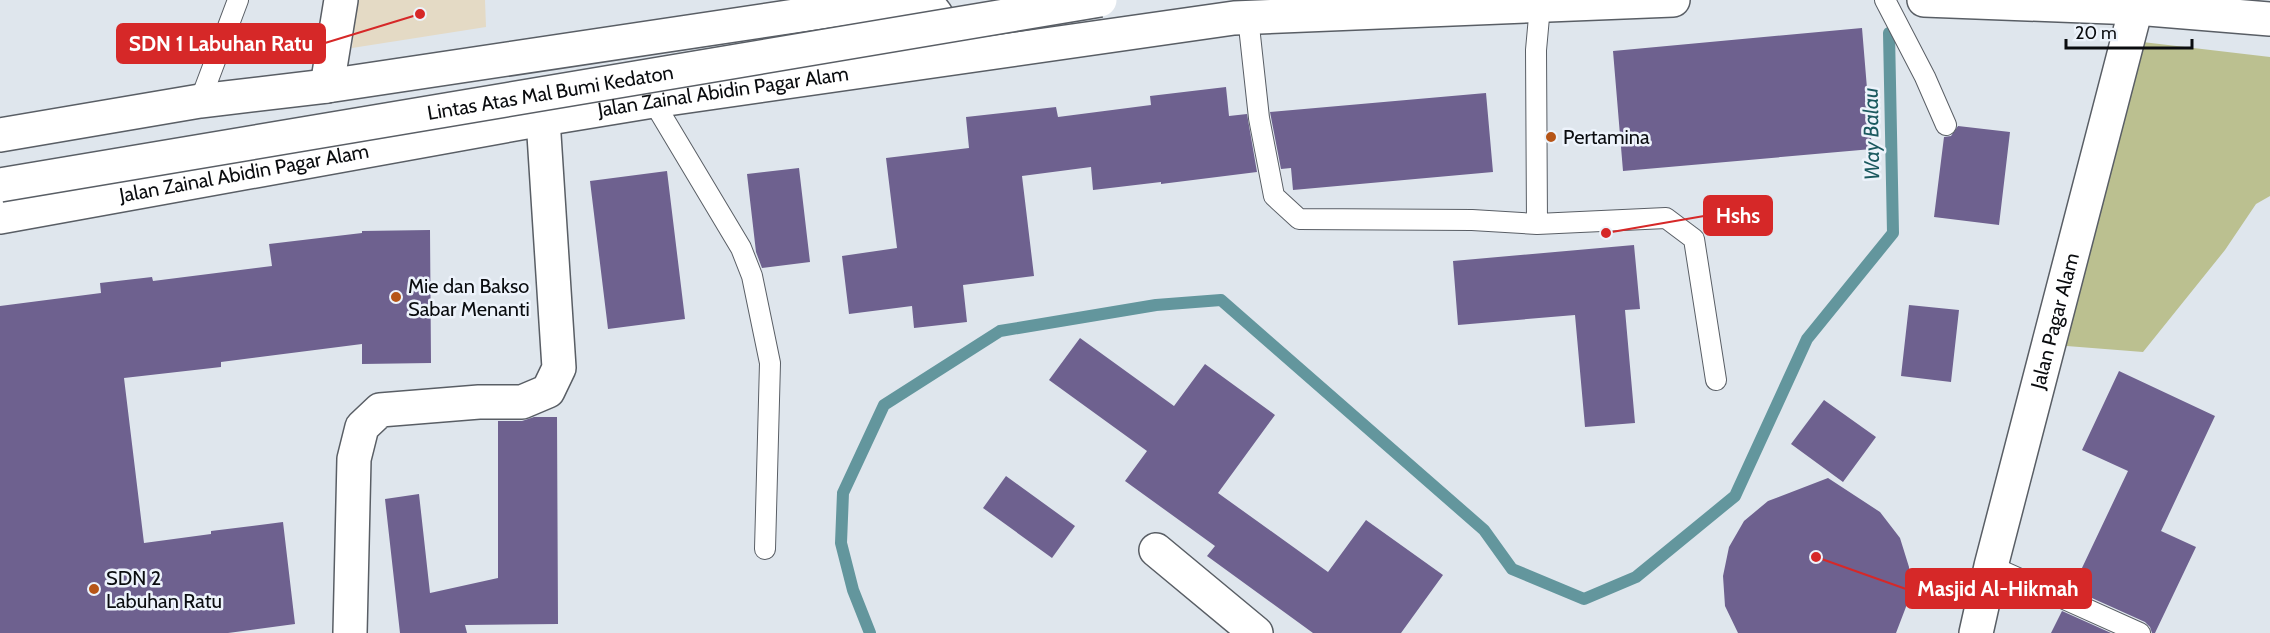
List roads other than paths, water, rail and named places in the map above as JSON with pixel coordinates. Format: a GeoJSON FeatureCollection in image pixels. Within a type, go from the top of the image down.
{"type":"FeatureCollection","features":[{"type":"Feature","properties":{"kind":"main road"},"geometry":{"type":"LineString","coordinates":[[327,86],[340,0]]}},
{"type":"Feature","properties":{"kind":"main road"},"geometry":{"type":"LineString","coordinates":[[0,135],[201,101],[327,86],[902,0]]}},
{"type":"Feature","properties":{"kind":"main road"},"geometry":{"type":"LineString","coordinates":[[916,0],[933,11],[942,29],[942,37],[937,50],[921,64]]}},
{"type":"Feature","properties":{"kind":"main road","name":"Lintas Atas Mal Bumi Kedaton"},"geometry":{"type":"LineString","coordinates":[[0,184],[1100,0]]}},
{"type":"Feature","properties":{"kind":"main road","name":"Jalan Zainal Abidin Pagar Alam"},"geometry":{"type":"LineString","coordinates":[[0,217],[543,119],[653,101],[921,64],[1230,12],[1673,0]]}},
{"type":"Feature","properties":{"kind":"main road"},"geometry":{"type":"LineString","coordinates":[[1924,0],[2136,8],[2270,19]]}},
{"type":"Feature","properties":{"kind":"main road","name":"Jalan Pagar Alam"},"geometry":{"type":"LineString","coordinates":[[1976,633],[1991,566],[2136,8]]}},
{"type":"Feature","properties":{"kind":"main road"},"geometry":{"type":"LineString","coordinates":[[350,633],[354,459],[362,427],[380,410],[479,402],[522,402],[548,391],[559,368],[543,119]]}},
{"type":"Feature","properties":{"kind":"main road"},"geometry":{"type":"LineString","coordinates":[[1156,550],[1256,633]]}},
{"type":"Feature","properties":{"kind":"lane"},"geometry":{"type":"LineString","coordinates":[[201,101],[238,0]]}},
{"type":"Feature","properties":{"kind":"lane"},"geometry":{"type":"LineString","coordinates":[[1885,0],[1946,124]]}},
{"type":"Feature","properties":{"kind":"lane"},"geometry":{"type":"LineString","coordinates":[[1537,224],[1536,50],[1552,4]]}},
{"type":"Feature","properties":{"kind":"lane"},"geometry":{"type":"LineString","coordinates":[[1230,12],[1259,118],[1274,196],[1299,219],[1472,220],[1537,224],[1666,218],[1694,239],[1716,380]]}},
{"type":"Feature","properties":{"kind":"lane"},"geometry":{"type":"LineString","coordinates":[[653,101],[741,248],[752,276],[770,363],[765,549]]}},
{"type":"Feature","properties":{"kind":"lane"},"geometry":{"type":"LineString","coordinates":[[1991,566],[2140,633]]}},
{"type":"Feature","properties":{"kind":"waterway","name":"Way Balau"},"geometry":{"type":"LineString","coordinates":[[870,633],[853,590],[841,543],[843,493],[884,405],[1000,331],[1156,305],[1221,300],[1484,530],[1512,569],[1584,599],[1636,577],[1735,496],[1807,339],[1893,233],[1889,33]]}},
{"type":"Feature","properties":{"kind":"place","name":"SDN 1 Labuhan Ratu"},"geometry":{"type":"Point","coordinates":[420,14]}},
{"type":"Feature","properties":{"kind":"place","name":"Pertamina"},"geometry":{"type":"Point","coordinates":[1551,137]}},
{"type":"Feature","properties":{"kind":"place","name":"Hshs"},"geometry":{"type":"Point","coordinates":[1606,233]}},
{"type":"Feature","properties":{"kind":"place","name":"Mie dan Bakso Sabar Menanti"},"geometry":{"type":"Point","coordinates":[396,297]}},
{"type":"Feature","properties":{"kind":"place","name":"Masjid Al-Hikmah"},"geometry":{"type":"Point","coordinates":[1816,557]}},
{"type":"Feature","properties":{"kind":"place","name":"SDN 2 Labuhan Ratu"},"geometry":{"type":"Point","coordinates":[94,589]}}]}
